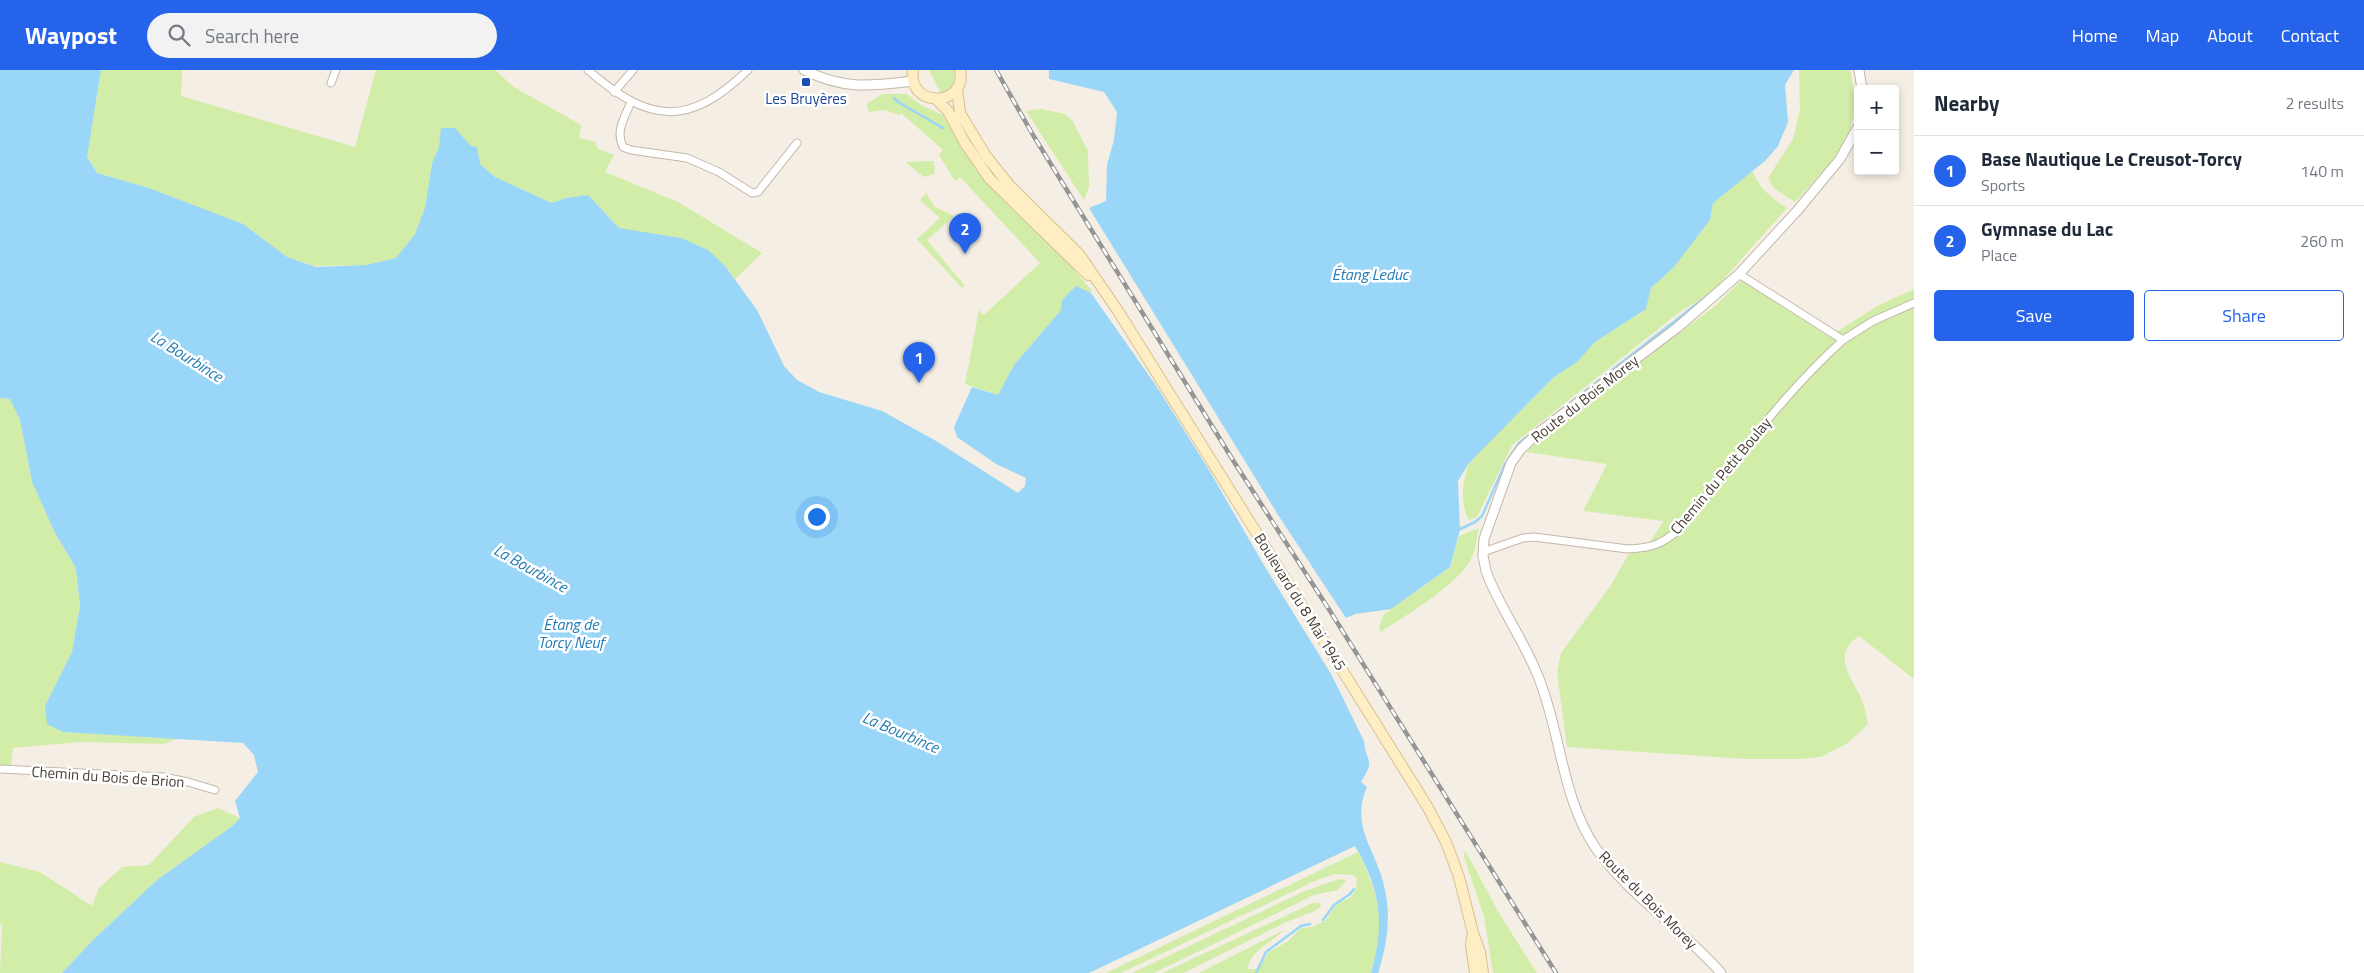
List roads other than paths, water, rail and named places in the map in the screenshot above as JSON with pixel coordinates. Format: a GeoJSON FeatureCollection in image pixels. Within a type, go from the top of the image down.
{"type":"FeatureCollection","features":[{"type":"Feature","properties":{"kind":"main road"},"geometry":{"type":"LineString","coordinates":[[936,99],[944,98],[956,89],[960,82],[960,70]]}},
{"type":"Feature","properties":{"kind":"main road","name":"Boulevard du 8 Mai 1945"},"geometry":{"type":"LineString","coordinates":[[913,75],[922,94],[936,99],[948,111],[965,143],[989,178],[1098,284]]}},
{"type":"Feature","properties":{"kind":"main road","name":"Boulevard du 8 Mai 1945"},"geometry":{"type":"LineString","coordinates":[[956,89],[960,114],[986,156],[1010,186],[1079,254],[1128,327],[1437,823],[1459,877],[1473,933],[1480,952],[1483,973]]}},
{"type":"Feature","properties":{"kind":"main road","name":"Boulevard du 8 Mai 1945"},"geometry":{"type":"LineString","coordinates":[[1473,933],[1471,945],[1475,973]]}},
{"type":"Feature","properties":{"kind":"street"},"geometry":{"type":"LineString","coordinates":[[331,83],[336,70]]}},
{"type":"Feature","properties":{"kind":"street"},"geometry":{"type":"LineString","coordinates":[[588,70],[614,92],[631,102],[671,112],[696,108],[718,97],[748,70]]}},
{"type":"Feature","properties":{"kind":"street"},"geometry":{"type":"LineString","coordinates":[[614,92],[633,70]]}},
{"type":"Feature","properties":{"kind":"street"},"geometry":{"type":"LineString","coordinates":[[804,70],[827,81],[863,86],[913,75]]}},
{"type":"Feature","properties":{"kind":"street"},"geometry":{"type":"LineString","coordinates":[[1859,70],[1861,85]]}},
{"type":"Feature","properties":{"kind":"street"},"geometry":{"type":"LineString","coordinates":[[631,102],[620,129],[619,136],[623,147],[631,150],[687,158],[719,172],[752,193],[758,192],[797,143]]}},
{"type":"Feature","properties":{"kind":"street","name":"Route du Bois Morey"},"geometry":{"type":"LineString","coordinates":[[1721,973],[1609,864],[1588,834],[1570,793],[1553,723],[1539,677],[1491,583],[1484,566],[1482,552],[1486,530],[1511,463],[1521,449],[1538,433],[1678,327],[1739,274],[1840,159],[1856,130]]}},
{"type":"Feature","properties":{"kind":"street"},"geometry":{"type":"LineString","coordinates":[[1739,274],[1843,340]]}},
{"type":"Feature","properties":{"kind":"street","name":"Chemin du Petit Boulay"},"geometry":{"type":"LineString","coordinates":[[1482,552],[1523,538],[1628,549],[1645,549],[1664,543],[1681,528],[1789,394],[1815,365],[1843,340],[1873,322],[1914,303]]}},
{"type":"Feature","properties":{"kind":"street","name":"Chemin du Bois de Brion"},"geometry":{"type":"LineString","coordinates":[[0,770],[163,777],[215,790]]}},
{"type":"Feature","properties":{"kind":"water","name":"Étang de Torcy Neuf"},"geometry":{"type":"Polygon","coordinates":[[[0,70],[101,70],[87,157],[97,173],[149,188],[243,224],[287,257],[316,267],[366,265],[396,258],[415,234],[425,208],[432,163],[439,147],[441,128],[455,128],[471,146],[477,147],[480,164],[495,177],[552,203],[566,198],[588,195],[619,228],[681,238],[708,250],[725,266],[757,310],[784,366],[797,380],[819,392],[882,411],[936,441],[1018,493],[1025,486],[1026,478],[996,464],[957,437],[954,427],[972,387],[998,395],[1014,365],[1061,310],[1062,300],[1076,286],[1091,293],[1157,387],[1209,470],[1262,562],[1331,674],[1364,741],[1369,764],[1361,782],[1367,787],[1362,802],[1361,815],[1363,827],[1385,890],[1388,911],[1386,942],[1378,973],[1371,973],[1378,938],[1378,908],[1370,878],[1355,846],[1089,973],[62,973],[93,940],[157,880],[231,827],[240,818],[235,801],[258,772],[254,755],[243,743],[63,732],[47,724],[45,706],[72,652],[80,606],[76,568],[55,533],[32,482],[20,420],[10,399],[0,398],[0,70]]]}},
{"type":"Feature","properties":{"kind":"water","name":"Étang Leduc"},"geometry":{"type":"Polygon","coordinates":[[[1049,70],[1794,70],[1785,85],[1788,122],[1778,146],[1765,161],[1713,203],[1710,220],[1674,267],[1651,288],[1646,309],[1595,342],[1577,362],[1554,377],[1469,463],[1458,481],[1460,530],[1450,567],[1391,609],[1355,614],[1346,618],[1280,518],[1089,208],[1106,201],[1107,165],[1114,140],[1117,112],[1104,92],[1049,79],[1049,70]]]}},
{"type":"Feature","properties":{"kind":"waterway"},"geometry":{"type":"LineString","coordinates":[[894,98],[943,128]]}},
{"type":"Feature","properties":{"kind":"waterway"},"geometry":{"type":"LineString","coordinates":[[1456,531],[1475,522],[1482,516],[1505,464],[1519,443],[1708,295]]}},
{"type":"Feature","properties":{"kind":"waterway"},"geometry":{"type":"LineString","coordinates":[[1323,920],[1334,905],[1354,889]]}},
{"type":"Feature","properties":{"kind":"waterway"},"geometry":{"type":"LineString","coordinates":[[1256,973],[1266,952],[1301,926],[1310,924]]}},
{"type":"Feature","properties":{"kind":"railway"},"geometry":{"type":"LineString","coordinates":[[996,70],[1033,135],[1236,465],[1330,611],[1556,973]]}},
{"type":"Feature","properties":{"kind":"place","name":"Les Bruyères"},"geometry":{"type":"Point","coordinates":[806,82]}},
{"type":"Feature","properties":{"kind":"place","name":"Gymnase du Lac"},"geometry":{"type":"Point","coordinates":[965,254]}},
{"type":"Feature","properties":{"kind":"place","name":"Base Nautique Le Creusot-Torcy"},"geometry":{"type":"Point","coordinates":[919,383]}},
{"type":"Feature","properties":{"kind":"water label","name":"La Bourbince"},"geometry":{"type":"Point","coordinates":[187,356]}},
{"type":"Feature","properties":{"kind":"water label","name":"La Bourbince"},"geometry":{"type":"Point","coordinates":[531,568]}},
{"type":"Feature","properties":{"kind":"water label","name":"La Bourbince"},"geometry":{"type":"Point","coordinates":[901,732]}}]}
